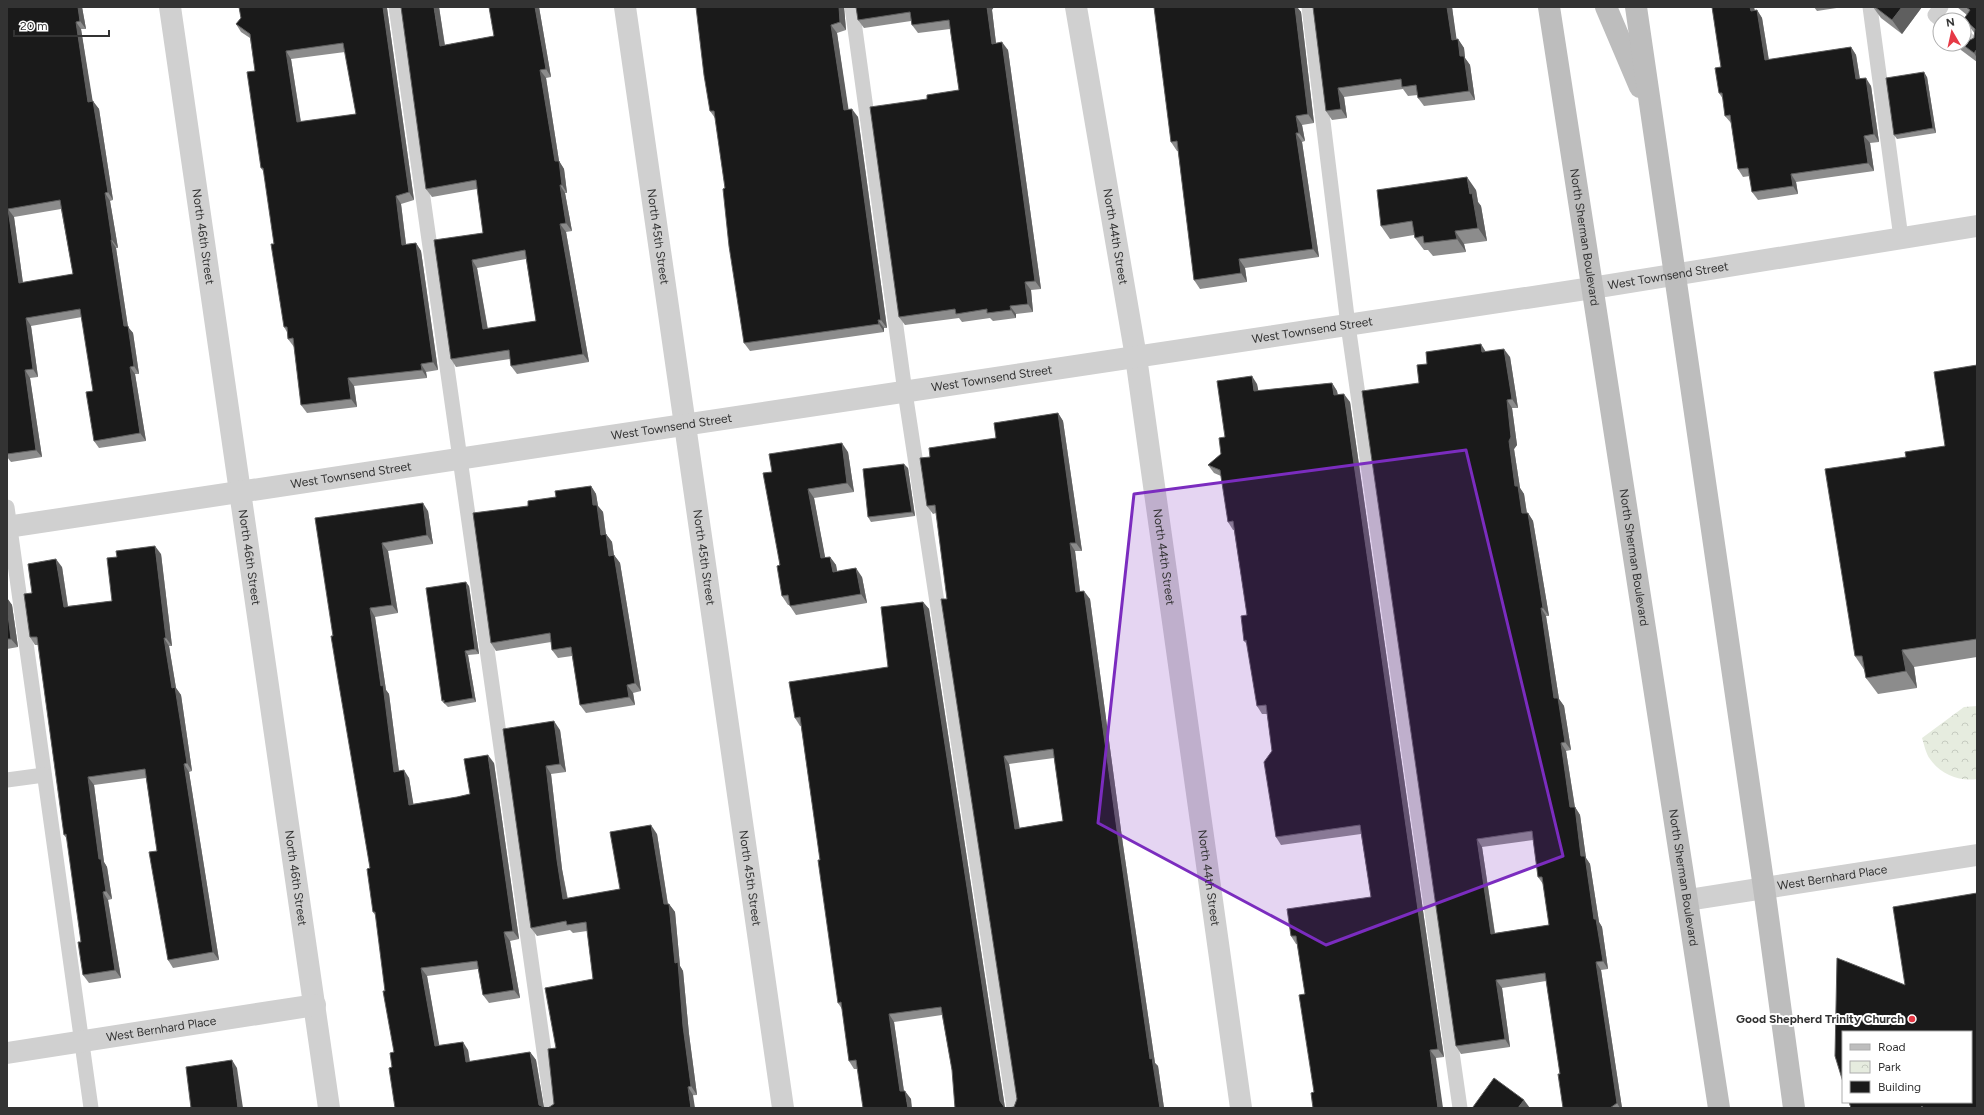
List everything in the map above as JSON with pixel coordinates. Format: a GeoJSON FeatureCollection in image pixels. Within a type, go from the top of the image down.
{"type":"FeatureCollection","features":[{"type":"Feature","properties":{"kind":"main road","name":"North Sherman Boulevard"},"geometry":{"type":"LineString","coordinates":[[1549,7],[1719,1108]]}},
{"type":"Feature","properties":{"kind":"main road"},"geometry":{"type":"LineString","coordinates":[[1606,7],[1651,114]]}},
{"type":"Feature","properties":{"kind":"main road"},"geometry":{"type":"LineString","coordinates":[[1636,7],[1764,888],[1794,1108]]}},
{"type":"Feature","properties":{"kind":"street","name":"North 46th Street"},"geometry":{"type":"LineString","coordinates":[[170,7],[329,1108]]}},
{"type":"Feature","properties":{"kind":"street","name":"North 45th Street"},"geometry":{"type":"LineString","coordinates":[[625,7],[684,424],[784,1108]]}},
{"type":"Feature","properties":{"kind":"street","name":"North 44th Street"},"geometry":{"type":"LineString","coordinates":[[1076,7],[1136,357],[1241,1108]]}},
{"type":"Feature","properties":{"kind":"street","name":"West Townsend Street"},"geometry":{"type":"LineString","coordinates":[[8,520],[239,491],[905,392],[1592,288],[1977,226]]}},
{"type":"Feature","properties":{"kind":"street","name":"West Bernhard Place"},"geometry":{"type":"LineString","coordinates":[[1688,900],[1977,854]]}},
{"type":"Feature","properties":{"kind":"street","name":"West Bernhard Place"},"geometry":{"type":"LineString","coordinates":[[7,1053],[315,1005]]}},
{"type":"Feature","properties":{"kind":"lane"},"geometry":{"type":"LineString","coordinates":[[396,7],[552,1108]]}},
{"type":"Feature","properties":{"kind":"lane"},"geometry":{"type":"LineString","coordinates":[[852,7],[905,392],[1014,1108]]}},
{"type":"Feature","properties":{"kind":"lane"},"geometry":{"type":"LineString","coordinates":[[1309,7],[1348,325],[1460,1108]]}},
{"type":"Feature","properties":{"kind":"lane"},"geometry":{"type":"LineString","coordinates":[[1870,7],[1901,238]]}},
{"type":"Feature","properties":{"kind":"lane"},"geometry":{"type":"LineString","coordinates":[[8,520],[91,1108]]}},
{"type":"Feature","properties":{"kind":"lane"},"geometry":{"type":"LineString","coordinates":[[7,780],[44,775]]}},
{"type":"Feature","properties":{"kind":"highlighted area"},"geometry":{"type":"Polygon","coordinates":[[[1466,450],[1563,856],[1326,945],[1098,823],[1134,494],[1466,450]]]}},
{"type":"Feature","properties":{"kind":"green space"},"geometry":{"type":"Polygon","coordinates":[[[1977,706],[1977,779],[1971,780],[1957,778],[1945,773],[1934,764],[1927,754],[1922,738],[1964,707],[1977,706]]]}},
{"type":"Feature","properties":{"kind":"building"},"geometry":{"type":"Polygon","coordinates":[[[7,7],[78,7],[80,21],[76,22],[88,102],[93,101],[108,192],[105,193],[111,240],[124,326],[128,326],[134,366],[130,367],[140,433],[94,441],[86,392],[93,391],[80,309],[26,318],[33,369],[25,370],[36,450],[7,454],[7,7]],[[60,200],[8,209],[19,283],[73,274],[60,200]]]}},
{"type":"Feature","properties":{"kind":"building"},"geometry":{"type":"Polygon","coordinates":[[[239,7],[383,7],[409,192],[396,196],[402,245],[416,243],[433,362],[421,364],[422,370],[348,378],[351,399],[301,405],[293,338],[288,339],[287,327],[284,327],[271,244],[274,244],[263,168],[261,168],[247,72],[255,71],[250,34],[236,24],[241,18],[239,7]],[[343,43],[286,51],[297,122],[356,114],[343,43]]]}},
{"type":"Feature","properties":{"kind":"building"},"geometry":{"type":"Polygon","coordinates":[[[401,7],[434,7],[440,46],[494,36],[489,7],[535,7],[546,69],[540,70],[555,161],[559,161],[562,185],[560,185],[566,223],[560,224],[583,354],[511,366],[509,350],[451,359],[434,240],[483,233],[476,180],[426,189],[401,7]],[[525,250],[472,260],[483,329],[536,321],[525,250]]]}},
{"type":"Feature","properties":{"kind":"building"},"geometry":{"type":"Polygon","coordinates":[[[696,7],[839,7],[840,22],[831,25],[844,110],[852,109],[881,320],[878,320],[879,324],[744,343],[729,246],[723,189],[725,188],[714,111],[710,111],[696,7]]]}},
{"type":"Feature","properties":{"kind":"building"},"geometry":{"type":"Polygon","coordinates":[[[856,7],[987,7],[992,44],[1002,42],[1035,281],[1025,282],[1028,304],[1010,306],[1011,310],[987,313],[987,309],[956,314],[955,309],[899,317],[870,107],[927,99],[927,95],[959,90],[949,20],[912,25],[910,12],[858,20],[856,7]]]}},
{"type":"Feature","properties":{"kind":"building"},"geometry":{"type":"Polygon","coordinates":[[[1154,7],[1295,7],[1308,114],[1296,116],[1299,133],[1296,133],[1313,249],[1239,259],[1241,273],[1194,280],[1177,141],[1171,142],[1154,7]]]}},
{"type":"Feature","properties":{"kind":"building"},"geometry":{"type":"Polygon","coordinates":[[[1313,7],[1447,7],[1452,40],[1458,39],[1460,56],[1464,56],[1469,91],[1418,98],[1416,85],[1402,87],[1401,79],[1338,88],[1341,109],[1326,111],[1313,7]]]}},
{"type":"Feature","properties":{"kind":"building"},"geometry":{"type":"Polygon","coordinates":[[[1712,7],[1750,7],[1751,11],[1757,10],[1765,60],[1851,47],[1856,79],[1866,78],[1874,134],[1864,136],[1868,163],[1791,174],[1793,186],[1752,192],[1748,168],[1738,169],[1730,115],[1725,116],[1722,93],[1719,93],[1715,68],[1721,67],[1712,7]]]}},
{"type":"Feature","properties":{"kind":"building"},"geometry":{"type":"Polygon","coordinates":[[[1875,7],[1902,7],[1892,20],[1875,7]]]}},
{"type":"Feature","properties":{"kind":"building"},"geometry":{"type":"Polygon","coordinates":[[[1966,7],[1977,7],[1977,49],[1974,53],[1972,52],[1972,39],[1974,38],[1975,29],[1972,26],[1972,12],[1969,12],[1970,10],[1966,7]]]}},
{"type":"Feature","properties":{"kind":"building"},"geometry":{"type":"Polygon","coordinates":[[[1924,72],[1933,128],[1894,135],[1886,78],[1924,72]]]}},
{"type":"Feature","properties":{"kind":"building"},"geometry":{"type":"Polygon","coordinates":[[[1467,177],[1470,194],[1472,193],[1478,228],[1455,231],[1457,239],[1424,243],[1423,236],[1415,238],[1412,221],[1381,226],[1377,190],[1467,177]]]}},
{"type":"Feature","properties":{"kind":"building"},"geometry":{"type":"Polygon","coordinates":[[[1481,344],[1482,352],[1504,349],[1512,399],[1507,400],[1511,437],[1509,441],[1515,486],[1518,486],[1522,513],[1528,513],[1543,608],[1541,608],[1554,698],[1558,698],[1565,742],[1561,743],[1570,807],[1575,807],[1581,856],[1585,856],[1594,919],[1596,919],[1603,961],[1596,962],[1617,1103],[1610,1108],[1563,1108],[1558,1074],[1560,1074],[1545,973],[1496,980],[1505,1039],[1456,1046],[1362,391],[1419,383],[1417,365],[1427,364],[1426,352],[1481,344]],[[1532,831],[1477,839],[1491,934],[1549,925],[1542,877],[1538,877],[1532,831]]]}},
{"type":"Feature","properties":{"kind":"building"},"geometry":{"type":"Polygon","coordinates":[[[1977,365],[1977,639],[1902,650],[1906,671],[1866,678],[1862,656],[1855,656],[1825,469],[1906,457],[1905,452],[1945,446],[1934,372],[1977,365]]]}},
{"type":"Feature","properties":{"kind":"building"},"geometry":{"type":"Polygon","coordinates":[[[1252,376],[1254,391],[1332,383],[1334,395],[1344,394],[1438,1049],[1430,1050],[1438,1108],[1313,1108],[1311,1093],[1314,1092],[1299,995],[1305,994],[1296,936],[1291,936],[1287,909],[1371,897],[1360,825],[1276,837],[1264,762],[1272,751],[1266,705],[1257,706],[1246,640],[1244,641],[1241,616],[1247,615],[1233,521],[1228,522],[1220,470],[1208,465],[1221,454],[1219,438],[1225,437],[1217,381],[1252,376]]]}},
{"type":"Feature","properties":{"kind":"building"},"geometry":{"type":"Polygon","coordinates":[[[1058,413],[1076,543],[1070,543],[1076,592],[1084,591],[1150,1059],[1152,1058],[1160,1108],[1008,1108],[1014,1107],[1017,1099],[941,599],[947,599],[935,505],[927,506],[920,458],[930,457],[929,448],[996,438],[994,423],[1058,413]],[[1053,749],[1004,756],[1015,829],[1063,821],[1053,749]]]}},
{"type":"Feature","properties":{"kind":"building"},"geometry":{"type":"Polygon","coordinates":[[[842,443],[847,483],[808,489],[821,558],[830,557],[833,572],[856,568],[861,594],[790,606],[788,595],[782,596],[777,566],[780,565],[763,473],[772,472],[769,454],[842,443]]]}},
{"type":"Feature","properties":{"kind":"building"},"geometry":{"type":"Polygon","coordinates":[[[904,464],[912,512],[868,517],[863,469],[904,464]]]}},
{"type":"Feature","properties":{"kind":"building"},"geometry":{"type":"Polygon","coordinates":[[[591,486],[593,505],[597,505],[601,535],[606,534],[609,556],[614,555],[635,683],[627,685],[629,697],[580,705],[571,647],[552,650],[550,633],[491,643],[473,513],[528,506],[528,501],[556,497],[555,491],[591,486]]]}},
{"type":"Feature","properties":{"kind":"building"},"geometry":{"type":"Polygon","coordinates":[[[423,503],[427,535],[382,543],[392,605],[370,608],[381,686],[383,685],[394,772],[404,770],[409,805],[457,797],[470,794],[464,759],[488,755],[513,931],[504,932],[514,990],[483,995],[477,961],[421,968],[435,1046],[463,1042],[466,1062],[530,1052],[539,1105],[546,1108],[395,1108],[389,1068],[392,1067],[390,1053],[394,1052],[383,991],[385,991],[375,912],[373,912],[367,869],[370,868],[331,636],[333,636],[315,518],[423,503]]]}},
{"type":"Feature","properties":{"kind":"building"},"geometry":{"type":"Polygon","coordinates":[[[155,546],[166,638],[164,638],[172,688],[175,687],[187,763],[184,764],[213,952],[168,960],[149,852],[157,851],[145,769],[88,777],[99,859],[101,859],[106,891],[103,892],[115,970],[83,975],[78,942],[81,942],[66,834],[64,835],[37,637],[30,637],[24,594],[32,593],[28,564],[56,559],[64,607],[112,601],[107,558],[117,557],[116,551],[155,546]]]}},
{"type":"Feature","properties":{"kind":"building"},"geometry":{"type":"Polygon","coordinates":[[[466,582],[475,649],[465,651],[473,698],[444,703],[444,700],[442,701],[426,588],[466,582]]]}},
{"type":"Feature","properties":{"kind":"building"},"geometry":{"type":"Polygon","coordinates":[[[923,602],[1000,1101],[1005,1108],[955,1108],[952,1070],[941,1007],[889,1014],[900,1091],[905,1091],[908,1108],[863,1108],[856,1060],[849,1061],[841,1002],[838,1003],[800,717],[795,718],[789,682],[888,667],[881,607],[923,602]]]}},
{"type":"Feature","properties":{"kind":"building"},"geometry":{"type":"Polygon","coordinates":[[[7,607],[11,639],[7,639],[7,607]]]}},
{"type":"Feature","properties":{"kind":"building"},"geometry":{"type":"Polygon","coordinates":[[[554,721],[560,764],[546,766],[563,899],[620,889],[610,832],[651,825],[664,904],[669,904],[675,963],[678,962],[683,1026],[691,1086],[688,1087],[691,1108],[548,1108],[554,1104],[548,1049],[556,1048],[545,988],[593,979],[586,922],[567,925],[566,921],[531,928],[503,729],[554,721]]]}},
{"type":"Feature","properties":{"kind":"building","name":"Good Shepherd Trinity Church"},"geometry":{"type":"Polygon","coordinates":[[[1977,893],[1977,1108],[1923,1108],[1922,1106],[1920,1108],[1851,1108],[1849,1103],[1972,1103],[1972,1031],[1842,1031],[1842,1079],[1835,1056],[1837,958],[1905,985],[1893,907],[1977,893]]]}},
{"type":"Feature","properties":{"kind":"building"},"geometry":{"type":"Polygon","coordinates":[[[232,1060],[238,1108],[191,1108],[186,1067],[232,1060]]]}},
{"type":"Feature","properties":{"kind":"building"},"geometry":{"type":"Polygon","coordinates":[[[1494,1078],[1524,1100],[1518,1108],[1473,1108],[1494,1078]]]}},
{"type":"Feature","properties":{"kind":"place","name":"Good Shepherd Trinity Church"},"geometry":{"type":"Point","coordinates":[1912,1019]}}]}
